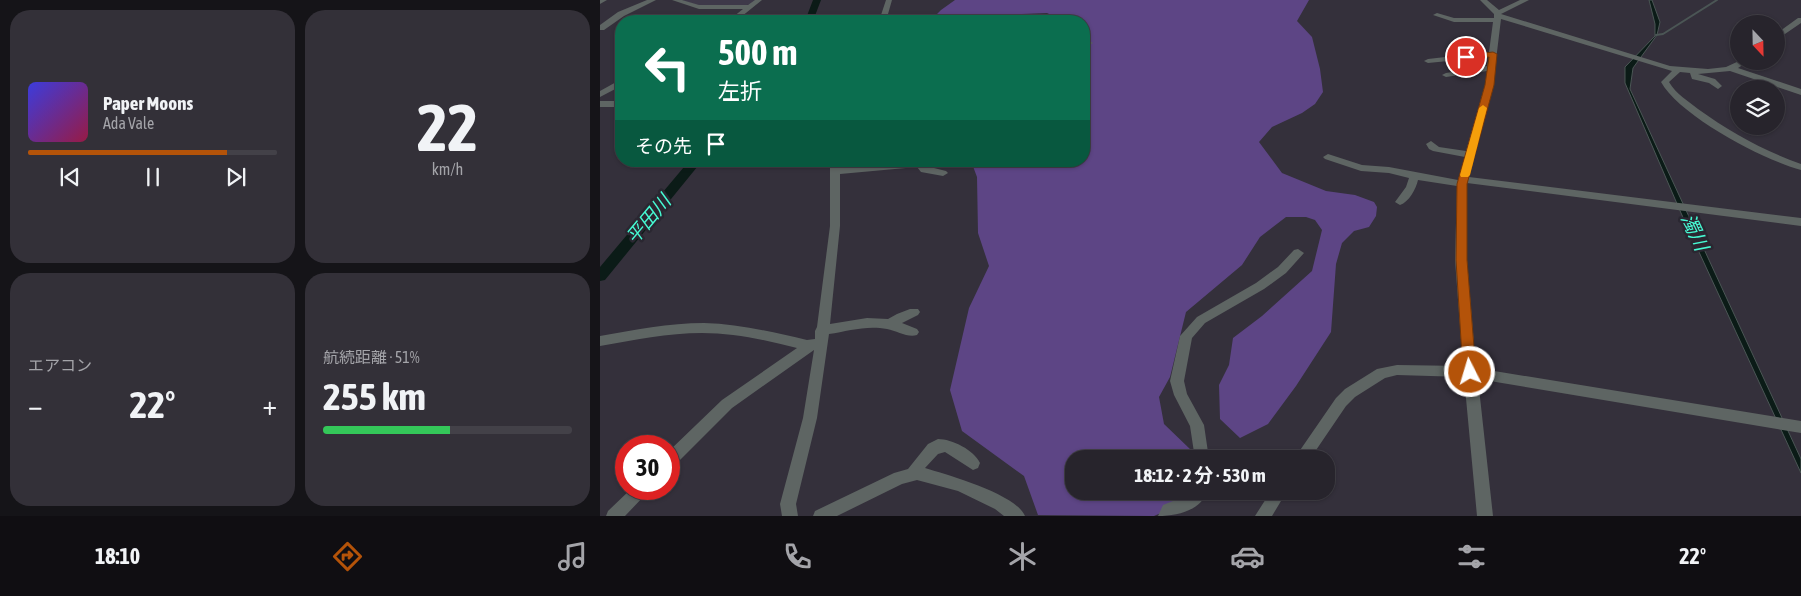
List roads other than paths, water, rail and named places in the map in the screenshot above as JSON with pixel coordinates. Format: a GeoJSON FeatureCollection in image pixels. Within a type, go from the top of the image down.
{"type":"FeatureCollection","features":[{"type":"Feature","properties":{"kind":"street"},"geometry":{"type":"LineString","coordinates":[[600,2],[604,0]]}},
{"type":"Feature","properties":{"kind":"street"},"geometry":{"type":"LineString","coordinates":[[620,15],[653,0]]}},
{"type":"Feature","properties":{"kind":"street"},"geometry":{"type":"LineString","coordinates":[[675,0],[698,7],[751,7]]}},
{"type":"Feature","properties":{"kind":"street"},"geometry":{"type":"LineString","coordinates":[[740,15],[759,0]]}},
{"type":"Feature","properties":{"kind":"street"},"geometry":{"type":"LineString","coordinates":[[884,15],[889,0]]}},
{"type":"Feature","properties":{"kind":"street"},"geometry":{"type":"LineString","coordinates":[[1483,0],[1497,16],[1490,85],[1463,181],[1461,260],[1484,516]]}},
{"type":"Feature","properties":{"kind":"street"},"geometry":{"type":"LineString","coordinates":[[1497,16],[1526,0]]}},
{"type":"Feature","properties":{"kind":"street"},"geometry":{"type":"LineString","coordinates":[[1437,15],[1454,20],[1497,16],[1678,70],[1730,69]]}},
{"type":"Feature","properties":{"kind":"street"},"geometry":{"type":"LineString","coordinates":[[601,28],[615,18]]}},
{"type":"Feature","properties":{"kind":"street"},"geometry":{"type":"LineString","coordinates":[[1785,32],[1801,20]]}},
{"type":"Feature","properties":{"kind":"street"},"geometry":{"type":"LineString","coordinates":[[1428,61],[1493,54]]}},
{"type":"Feature","properties":{"kind":"street"},"geometry":{"type":"LineString","coordinates":[[1446,75],[1491,68]]}},
{"type":"Feature","properties":{"kind":"street"},"geometry":{"type":"LineString","coordinates":[[1678,70],[1665,82],[1671,91],[1682,100],[1733,137],[1780,160],[1801,167]]}},
{"type":"Feature","properties":{"kind":"street"},"geometry":{"type":"LineString","coordinates":[[1736,70],[1801,92]]}},
{"type":"Feature","properties":{"kind":"street"},"geometry":{"type":"LineString","coordinates":[[1694,71],[1694,76],[1712,81],[1718,86]]}},
{"type":"Feature","properties":{"kind":"street"},"geometry":{"type":"LineString","coordinates":[[600,94],[615,86]]}},
{"type":"Feature","properties":{"kind":"street"},"geometry":{"type":"LineString","coordinates":[[600,104],[615,104]]}},
{"type":"Feature","properties":{"kind":"street"},"geometry":{"type":"LineString","coordinates":[[1431,144],[1436,150],[1470,155]]}},
{"type":"Feature","properties":{"kind":"street"},"geometry":{"type":"LineString","coordinates":[[1328,157],[1361,168],[1389,170],[1414,176],[1801,222]]}},
{"type":"Feature","properties":{"kind":"street"},"geometry":{"type":"LineString","coordinates":[[790,516],[788,504],[810,418],[817,338],[834,254],[835,167]]}},
{"type":"Feature","properties":{"kind":"street"},"geometry":{"type":"LineString","coordinates":[[922,167],[924,170],[943,173]]}},
{"type":"Feature","properties":{"kind":"street"},"geometry":{"type":"LineString","coordinates":[[1400,202],[1411,188],[1414,176]]}},
{"type":"Feature","properties":{"kind":"street"},"geometry":{"type":"LineString","coordinates":[[1201,450],[1197,425],[1181,395],[1177,381],[1182,345],[1186,336],[1201,320],[1260,286],[1282,270],[1298,253]]}},
{"type":"Feature","properties":{"kind":"street"},"geometry":{"type":"LineString","coordinates":[[891,324],[901,317],[914,312]]}},
{"type":"Feature","properties":{"kind":"street"},"geometry":{"type":"LineString","coordinates":[[680,450],[727,404],[817,338],[865,323],[878,321],[913,332]]}},
{"type":"Feature","properties":{"kind":"street"},"geometry":{"type":"LineString","coordinates":[[600,341],[653,332],[705,328],[817,338]]}},
{"type":"Feature","properties":{"kind":"street"},"geometry":{"type":"LineString","coordinates":[[1307,450],[1341,402],[1350,393],[1382,373],[1412,369],[1470,372],[1799,426]]}},
{"type":"Feature","properties":{"kind":"street"},"geometry":{"type":"LineString","coordinates":[[912,474],[926,455],[934,447],[941,444],[946,444],[973,463]]}},
{"type":"Feature","properties":{"kind":"street"},"geometry":{"type":"LineString","coordinates":[[821,516],[899,478],[912,474],[960,485],[1000,504],[1017,516]]}},
{"type":"Feature","properties":{"kind":"street"},"geometry":{"type":"LineString","coordinates":[[614,516],[630,500]]}},
{"type":"Feature","properties":{"kind":"street"},"geometry":{"type":"LineString","coordinates":[[1166,516],[1168,510],[1191,500]]}},
{"type":"Feature","properties":{"kind":"street"},"geometry":{"type":"LineString","coordinates":[[1263,516],[1274,500]]}},
{"type":"Feature","properties":{"kind":"water","name":"濁川"},"geometry":{"type":"Polygon","coordinates":[[[1649,0],[1652,0],[1660,22],[1657,35],[1633,68],[1630,89],[1801,459],[1801,473],[1681,213],[1625,83],[1625,67],[1655,36],[1655,24],[1649,0]]]}},
{"type":"Feature","properties":{"kind":"waterway","name":"平田川"},"geometry":{"type":"LineString","coordinates":[[811,15],[817,0]]}},
{"type":"Feature","properties":{"kind":"waterway"},"geometry":{"type":"LineString","coordinates":[[1656,35],[1663,34],[1717,0]]}},
{"type":"Feature","properties":{"kind":"waterway","name":"平田川"},"geometry":{"type":"LineString","coordinates":[[600,276],[691,167]]}}]}
